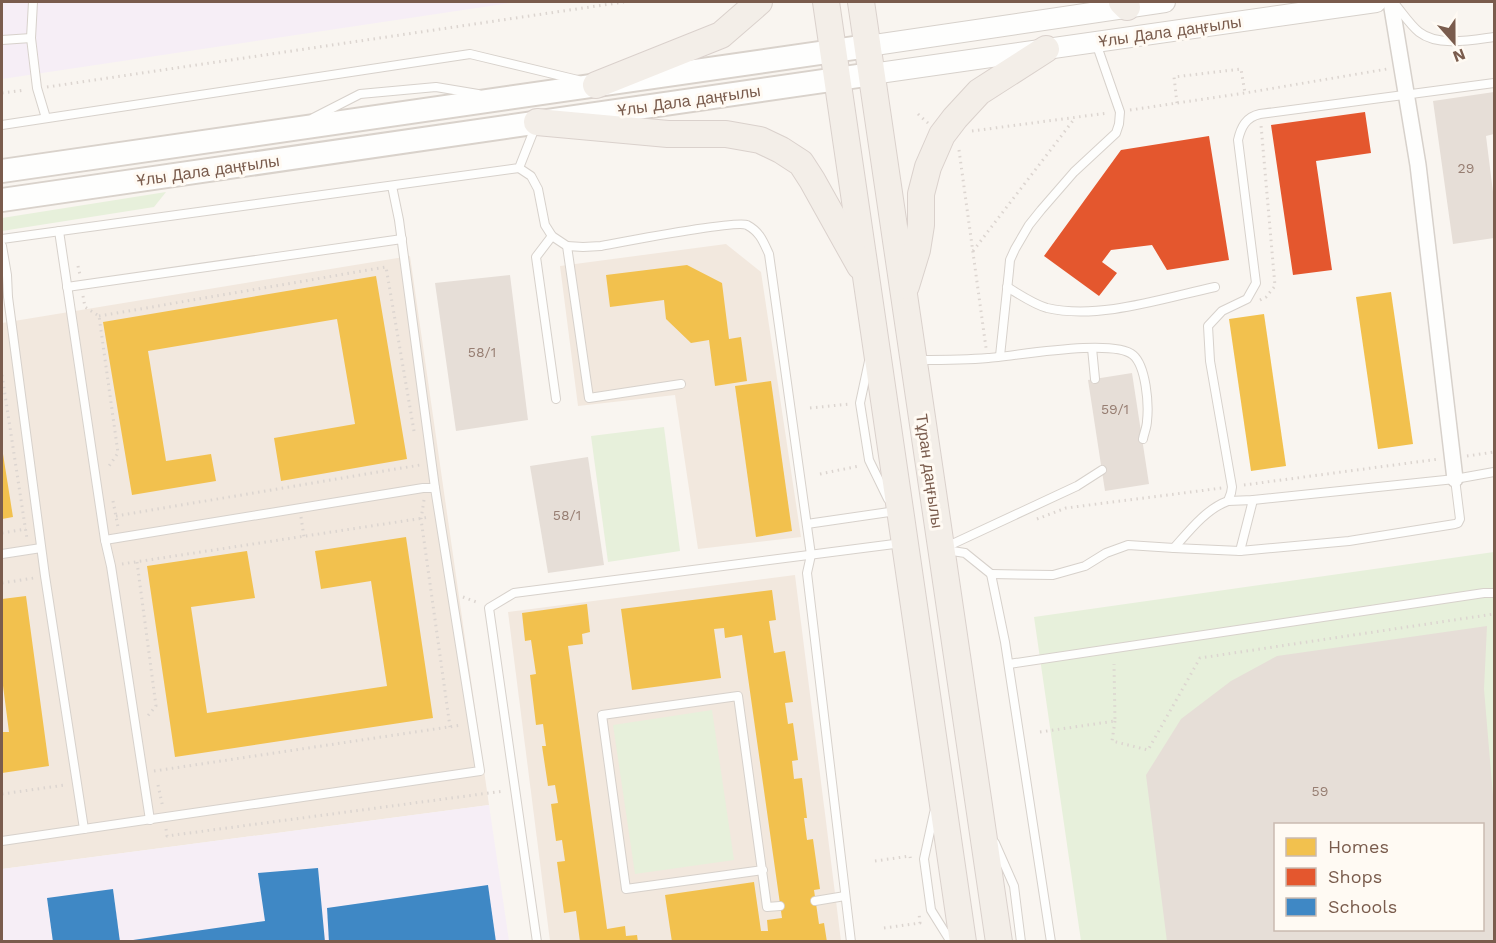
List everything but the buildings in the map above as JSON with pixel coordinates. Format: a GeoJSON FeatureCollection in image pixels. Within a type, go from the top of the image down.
{"type":"FeatureCollection","features":[{"type":"Feature","properties":{"kind":"main road"},"geometry":{"type":"LineString","coordinates":[[597,85],[721,35],[759,2]]}},
{"type":"Feature","properties":{"kind":"main road"},"geometry":{"type":"LineString","coordinates":[[826,2],[963,942]]}},
{"type":"Feature","properties":{"kind":"main road","name":"Тұран даңғылы"},"geometry":{"type":"LineString","coordinates":[[861,2],[999,942]]}},
{"type":"Feature","properties":{"kind":"main road","name":"Ұлы Дала даңғылы"},"geometry":{"type":"LineString","coordinates":[[2,171],[868,46]]}},
{"type":"Feature","properties":{"kind":"main road"},"geometry":{"type":"LineString","coordinates":[[904,292],[917,250],[921,225],[921,194],[928,167],[949,134],[955,118],[979,92],[1046,49]]}},
{"type":"Feature","properties":{"kind":"main road","name":"Ұлы Дала даңғылы"},"geometry":{"type":"LineString","coordinates":[[2,200],[872,74]]}},
{"type":"Feature","properties":{"kind":"main road"},"geometry":{"type":"LineString","coordinates":[[537,122],[668,134],[726,134],[760,140],[781,150],[801,163],[867,280]]}},
{"type":"Feature","properties":{"kind":"street","name":"Ұлы Дала даңғылы"},"geometry":{"type":"LineString","coordinates":[[868,46],[1125,4],[1165,2]]}},
{"type":"Feature","properties":{"kind":"street","name":"Ұлы Дала даңғылы"},"geometry":{"type":"LineString","coordinates":[[872,74],[1376,2]]}},
{"type":"Feature","properties":{"kind":"street"},"geometry":{"type":"LineString","coordinates":[[1392,2],[1424,213],[1455,479]]}},
{"type":"Feature","properties":{"kind":"lane"},"geometry":{"type":"LineString","coordinates":[[33,2],[31,38],[37,88],[46,118]]}},
{"type":"Feature","properties":{"kind":"lane"},"geometry":{"type":"LineString","coordinates":[[1392,2],[1419,32],[1434,39],[1459,42],[1494,37]]}},
{"type":"Feature","properties":{"kind":"lane"},"geometry":{"type":"LineString","coordinates":[[2,40],[31,38]]}},
{"type":"Feature","properties":{"kind":"lane"},"geometry":{"type":"LineString","coordinates":[[1000,356],[1006,287],[1010,260],[1015,249],[1029,225],[1074,172],[1116,133],[1119,124],[1119,112],[1095,42]]}},
{"type":"Feature","properties":{"kind":"lane"},"geometry":{"type":"LineString","coordinates":[[2,125],[470,54],[597,85]]}},
{"type":"Feature","properties":{"kind":"lane"},"geometry":{"type":"LineString","coordinates":[[1228,501],[1232,487],[1210,361],[1208,326],[1222,311],[1246,299],[1256,283],[1238,140],[1241,127],[1252,116],[1260,114],[1494,83]]}},
{"type":"Feature","properties":{"kind":"lane"},"geometry":{"type":"LineString","coordinates":[[519,168],[537,122]]}},
{"type":"Feature","properties":{"kind":"lane"},"geometry":{"type":"LineString","coordinates":[[2,239],[519,168],[531,176],[538,189],[544,225],[552,236],[567,246],[601,246],[744,224],[758,232],[769,254],[807,524],[811,555],[807,573],[851,942]]}},
{"type":"Feature","properties":{"kind":"lane"},"geometry":{"type":"LineString","coordinates":[[2,841],[480,771],[435,488],[402,239],[392,186]]}},
{"type":"Feature","properties":{"kind":"lane"},"geometry":{"type":"LineString","coordinates":[[59,231],[150,820]]}},
{"type":"Feature","properties":{"kind":"lane"},"geometry":{"type":"LineString","coordinates":[[552,236],[536,257],[556,399]]}},
{"type":"Feature","properties":{"kind":"lane"},"geometry":{"type":"LineString","coordinates":[[67,287],[402,239]]}},
{"type":"Feature","properties":{"kind":"lane"},"geometry":{"type":"LineString","coordinates":[[2,246],[7,275],[5,298],[84,829]]}},
{"type":"Feature","properties":{"kind":"lane"},"geometry":{"type":"LineString","coordinates":[[567,246],[590,398],[681,384]]}},
{"type":"Feature","properties":{"kind":"lane"},"geometry":{"type":"LineString","coordinates":[[1006,287],[1047,308],[1073,310],[1110,310],[1215,287]]}},
{"type":"Feature","properties":{"kind":"lane"},"geometry":{"type":"LineString","coordinates":[[1092,348],[1095,379]]}},
{"type":"Feature","properties":{"kind":"lane"},"geometry":{"type":"LineString","coordinates":[[914,360],[988,358],[1061,349],[1123,349],[1135,356],[1142,369],[1147,393],[1148,421],[1143,439]]}},
{"type":"Feature","properties":{"kind":"lane"},"geometry":{"type":"LineString","coordinates":[[942,549],[1077,486],[1102,470]]}},
{"type":"Feature","properties":{"kind":"lane"},"geometry":{"type":"LineString","coordinates":[[1174,548],[1216,505],[1228,501],[1455,479],[1494,472]]}},
{"type":"Feature","properties":{"kind":"lane"},"geometry":{"type":"LineString","coordinates":[[942,549],[965,553],[991,574],[1053,575],[1085,566],[1106,553],[1128,545],[1240,550],[1349,541],[1458,523],[1460,519],[1455,479]]}},
{"type":"Feature","properties":{"kind":"lane"},"geometry":{"type":"LineString","coordinates":[[105,540],[423,488],[435,488]]}},
{"type":"Feature","properties":{"kind":"lane"},"geometry":{"type":"LineString","coordinates":[[1240,550],[1253,500]]}},
{"type":"Feature","properties":{"kind":"lane"},"geometry":{"type":"LineString","coordinates":[[807,524],[901,524]]}},
{"type":"Feature","properties":{"kind":"lane"},"geometry":{"type":"LineString","coordinates":[[537,942],[489,608],[514,593],[811,555],[901,524]]}},
{"type":"Feature","properties":{"kind":"lane"},"geometry":{"type":"LineString","coordinates":[[2,554],[41,548]]}},
{"type":"Feature","properties":{"kind":"lane"},"geometry":{"type":"LineString","coordinates":[[991,574],[1009,664],[1051,942]]}},
{"type":"Feature","properties":{"kind":"lane"},"geometry":{"type":"LineString","coordinates":[[1009,664],[1494,593]]}},
{"type":"Feature","properties":{"kind":"lane"},"geometry":{"type":"LineString","coordinates":[[763,870],[626,889],[602,715],[738,696],[763,870],[767,907],[780,906]]}},
{"type":"Feature","properties":{"kind":"lane"},"geometry":{"type":"LineString","coordinates":[[940,786],[924,859],[931,910],[951,942]]}},
{"type":"Feature","properties":{"kind":"lane"},"geometry":{"type":"LineString","coordinates":[[980,808],[1014,886],[1021,942]]}},
{"type":"Feature","properties":{"kind":"lane"},"geometry":{"type":"LineString","coordinates":[[816,901],[845,896]]}},
{"type":"Feature","properties":{"kind":"path"},"geometry":{"type":"LineString","coordinates":[[2,93],[624,2]]}},
{"type":"Feature","properties":{"kind":"path"},"geometry":{"type":"LineString","coordinates":[[988,358],[973,251],[949,134],[1119,112],[1401,67]]}},
{"type":"Feature","properties":{"kind":"path"},"geometry":{"type":"LineString","coordinates":[[1177,103],[1174,77],[1241,69],[1245,93]]}},
{"type":"Feature","properties":{"kind":"path"},"geometry":{"type":"LineString","coordinates":[[973,251],[1075,118]]}},
{"type":"Feature","properties":{"kind":"path"},"geometry":{"type":"LineString","coordinates":[[78,266],[85,307],[99,316],[386,267],[416,442]]}},
{"type":"Feature","properties":{"kind":"path"},"geometry":{"type":"LineString","coordinates":[[99,316],[118,453],[105,471]]}},
{"type":"Feature","properties":{"kind":"path"},"geometry":{"type":"LineString","coordinates":[[2,375],[25,530]]}},
{"type":"Feature","properties":{"kind":"path"},"geometry":{"type":"LineString","coordinates":[[810,408],[850,403],[851,414]]}},
{"type":"Feature","properties":{"kind":"path"},"geometry":{"type":"LineString","coordinates":[[1034,520],[1066,508],[1494,452]]}},
{"type":"Feature","properties":{"kind":"path"},"geometry":{"type":"LineString","coordinates":[[820,474],[859,467],[858,456]]}},
{"type":"Feature","properties":{"kind":"path"},"geometry":{"type":"LineString","coordinates":[[103,518],[432,464]]}},
{"type":"Feature","properties":{"kind":"path"},"geometry":{"type":"LineString","coordinates":[[423,488],[424,502],[421,519],[450,727]]}},
{"type":"Feature","properties":{"kind":"path"},"geometry":{"type":"LineString","coordinates":[[111,494],[123,564],[440,515]]}},
{"type":"Feature","properties":{"kind":"path"},"geometry":{"type":"LineString","coordinates":[[2,533],[39,527]]}},
{"type":"Feature","properties":{"kind":"path"},"geometry":{"type":"LineString","coordinates":[[137,562],[156,706],[144,720]]}},
{"type":"Feature","properties":{"kind":"path"},"geometry":{"type":"LineString","coordinates":[[2,583],[45,576]]}},
{"type":"Feature","properties":{"kind":"path"},"geometry":{"type":"LineString","coordinates":[[452,592],[489,608]]}},
{"type":"Feature","properties":{"kind":"path"},"geometry":{"type":"LineString","coordinates":[[1114,664],[1115,722],[1112,741],[1148,750],[1200,658],[1494,614]]}},
{"type":"Feature","properties":{"kind":"path"},"geometry":{"type":"LineString","coordinates":[[1040,732],[1115,722]]}},
{"type":"Feature","properties":{"kind":"path"},"geometry":{"type":"LineString","coordinates":[[143,773],[473,723]]}},
{"type":"Feature","properties":{"kind":"path"},"geometry":{"type":"LineString","coordinates":[[158,783],[166,836],[515,789]]}},
{"type":"Feature","properties":{"kind":"path"},"geometry":{"type":"LineString","coordinates":[[2,794],[65,785]]}},
{"type":"Feature","properties":{"kind":"path"},"geometry":{"type":"LineString","coordinates":[[875,861],[910,856],[912,867]]}},
{"type":"Feature","properties":{"kind":"path"},"geometry":{"type":"LineString","coordinates":[[884,928],[920,923],[918,912]]}},
{"type":"Feature","properties":{"kind":"shaded area"},"geometry":{"type":"Polygon","coordinates":[[[2,2],[516,2],[2,79],[2,2]]]}},
{"type":"Feature","properties":{"kind":"shaded area"},"geometry":{"type":"Polygon","coordinates":[[[726,244],[761,272],[801,537],[698,549],[675,395],[578,406],[560,266],[726,244]]]}},
{"type":"Feature","properties":{"kind":"shaded area"},"geometry":{"type":"Polygon","coordinates":[[[410,256],[489,805],[2,869],[2,323],[410,256]]]}},
{"type":"Feature","properties":{"kind":"shaded area"},"geometry":{"type":"Polygon","coordinates":[[[795,575],[841,941],[550,941],[508,612],[795,575]]]}},
{"type":"Feature","properties":{"kind":"shaded area"},"geometry":{"type":"Polygon","coordinates":[[[489,805],[509,941],[2,941],[2,869],[489,805]]]}},
{"type":"Feature","properties":{"kind":"green space"},"geometry":{"type":"Polygon","coordinates":[[[166,192],[154,207],[2,231],[2,218],[166,192]]]}},
{"type":"Feature","properties":{"kind":"green space"},"geometry":{"type":"Polygon","coordinates":[[[664,427],[680,551],[608,562],[591,436],[664,427]]]}},
{"type":"Feature","properties":{"kind":"green space"},"geometry":{"type":"Polygon","coordinates":[[[1494,552],[1494,941],[1081,941],[1034,617],[1494,552]]]}},
{"type":"Feature","properties":{"kind":"green space"},"geometry":{"type":"Polygon","coordinates":[[[712,710],[734,860],[635,874],[613,725],[712,710]]]}}]}
